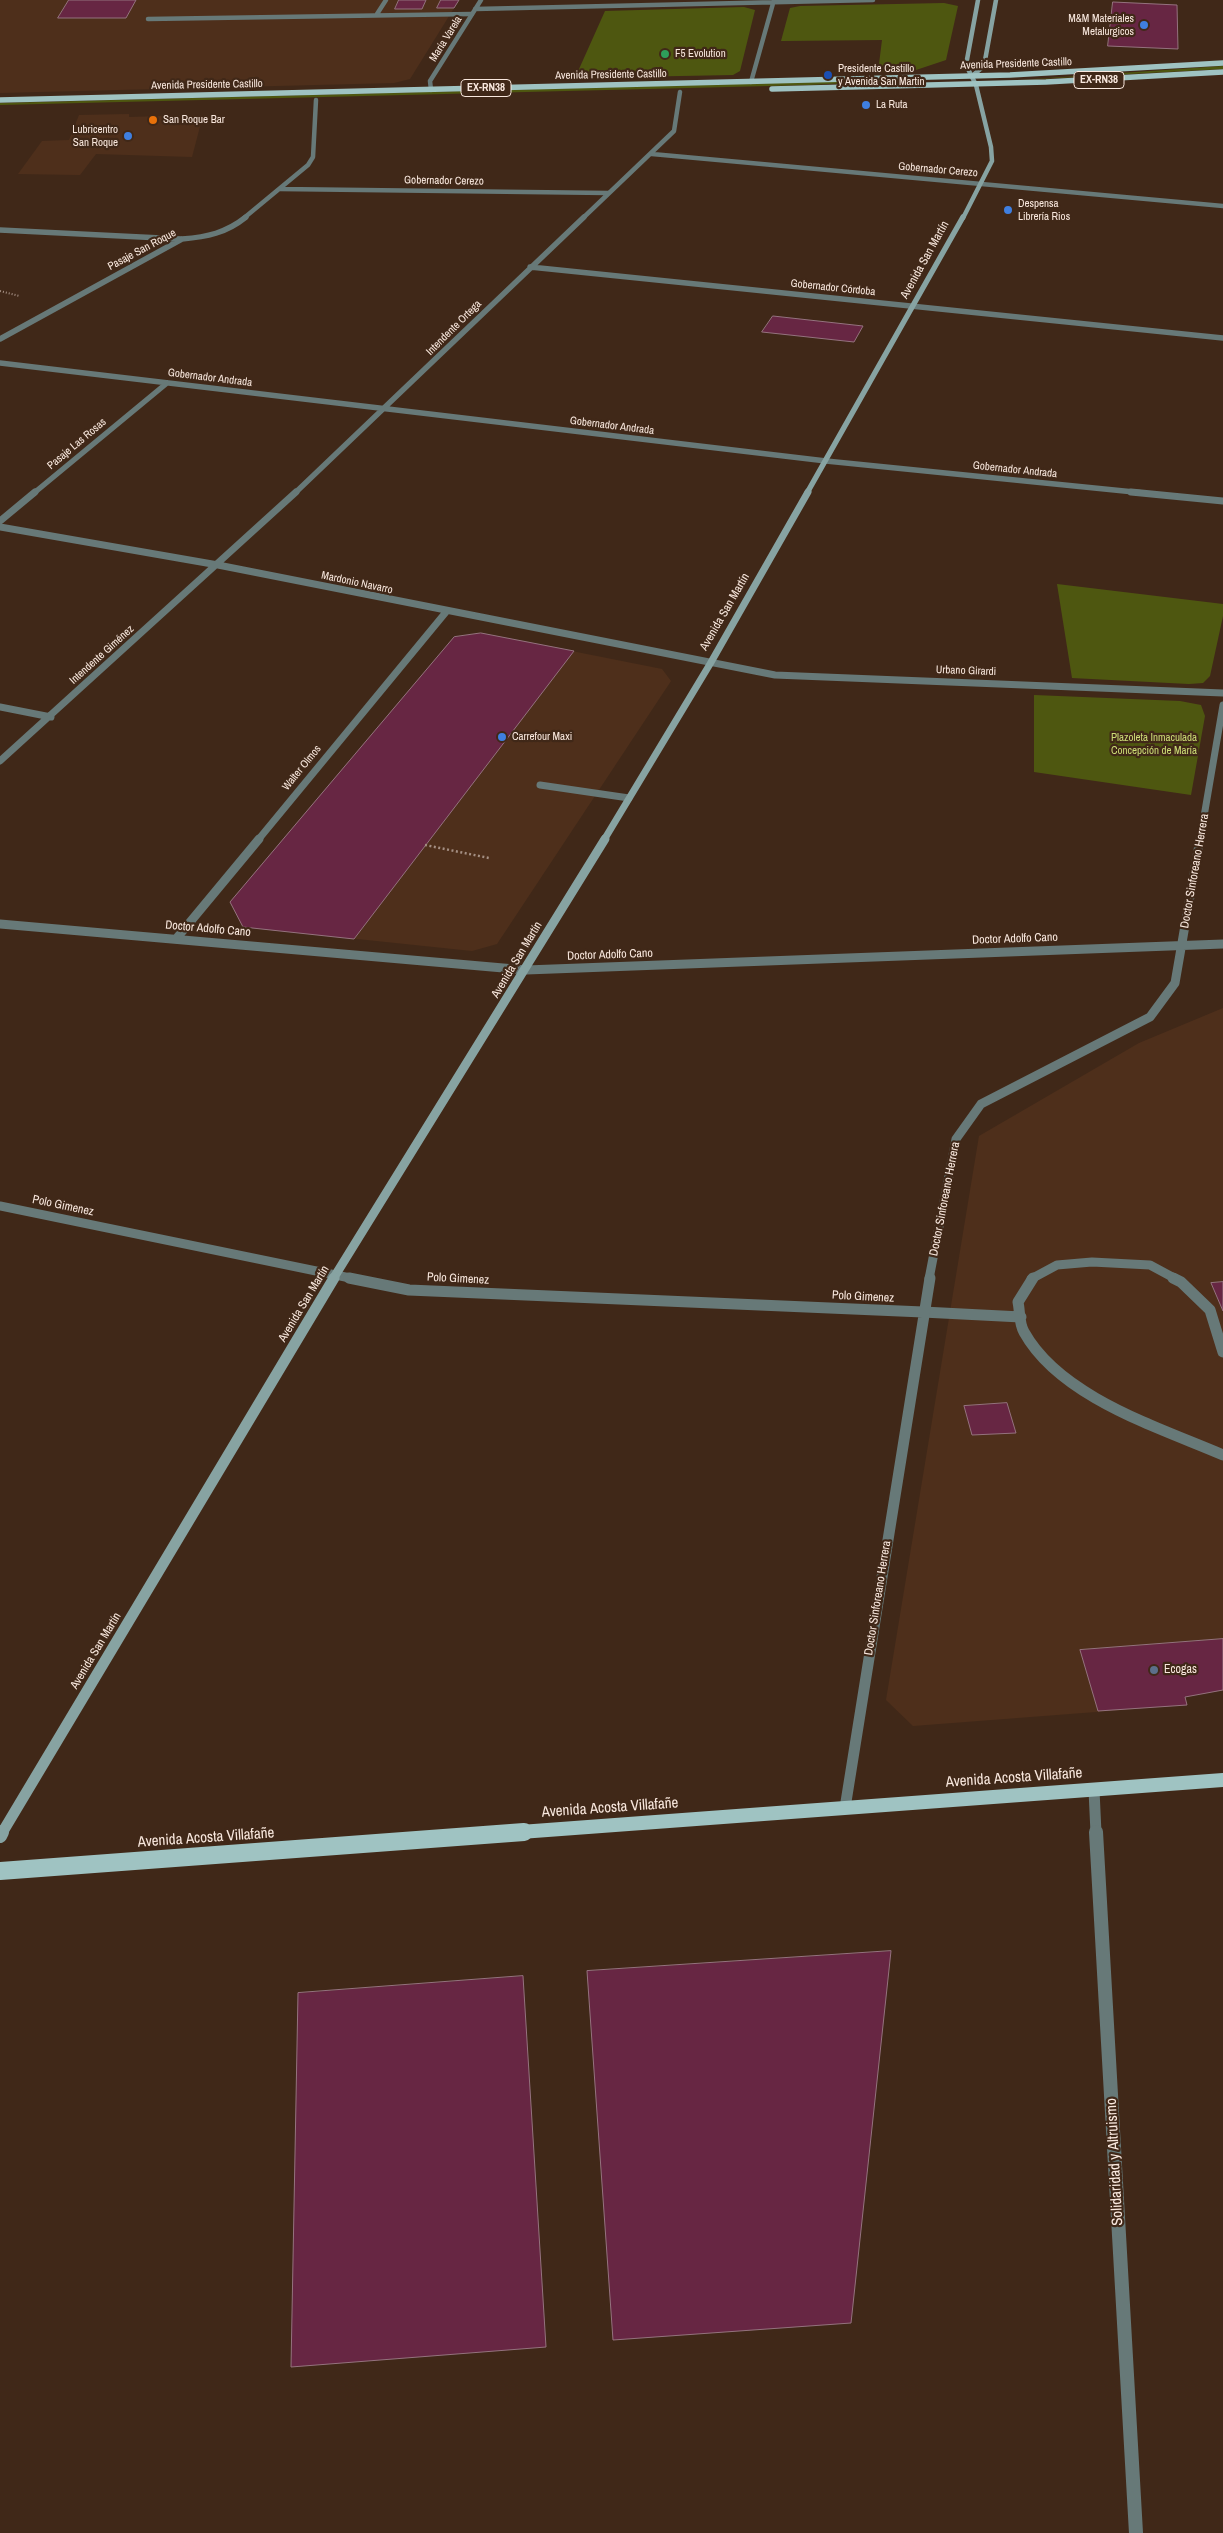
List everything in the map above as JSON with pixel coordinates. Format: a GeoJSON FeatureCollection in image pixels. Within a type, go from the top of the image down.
{"type":"FeatureCollection","features":[{"type":"Feature","properties":{"kind":"main road","name":"Avenida San Martín"},"geometry":{"type":"LineString","coordinates":[[0,1836],[335,1276],[526,970],[710,664],[982,184],[992,161],[992,147],[976,85],[966,65],[978,0]]}},
{"type":"Feature","properties":{"kind":"main road"},"geometry":{"type":"LineString","coordinates":[[972,76],[984,66],[996,0]]}},
{"type":"Feature","properties":{"kind":"main road","name":"Avenida Presidente Castillo"},"geometry":{"type":"LineString","coordinates":[[0,100],[972,76],[1086,72],[1223,63]]}},
{"type":"Feature","properties":{"kind":"main road","name":"Avenida Presidente Castillo"},"geometry":{"type":"LineString","coordinates":[[765,90],[976,85],[1102,80],[1223,72]]}},
{"type":"Feature","properties":{"kind":"main road","name":"Avenida Presidente Castillo"},"geometry":{"type":"LineString","coordinates":[[670,92],[689,91]]}},
{"type":"Feature","properties":{"kind":"main road"},"geometry":{"type":"LineString","coordinates":[[306,101],[326,100]]}},
{"type":"Feature","properties":{"kind":"main road","name":"Avenida Acosta Villafañe"},"geometry":{"type":"LineString","coordinates":[[0,1871],[1223,1780]]}},
{"type":"Feature","properties":{"kind":"street"},"geometry":{"type":"LineString","coordinates":[[377,14],[386,0]]}},
{"type":"Feature","properties":{"kind":"street","name":"María Varela"},"geometry":{"type":"LineString","coordinates":[[431,90],[430,81],[481,0]]}},
{"type":"Feature","properties":{"kind":"street"},"geometry":{"type":"LineString","coordinates":[[475,9],[873,0]]}},
{"type":"Feature","properties":{"kind":"street"},"geometry":{"type":"LineString","coordinates":[[750,82],[774,1]]}},
{"type":"Feature","properties":{"kind":"street"},"geometry":{"type":"LineString","coordinates":[[148,18],[472,14]]}},
{"type":"Feature","properties":{"kind":"street","name":"Intendente Ortega"},"geometry":{"type":"LineString","coordinates":[[218,565],[385,409],[608,193],[652,154],[674,131],[680,92]]}},
{"type":"Feature","properties":{"kind":"street","name":"Pasaje San Roque"},"geometry":{"type":"LineString","coordinates":[[0,339],[182,239],[208,237],[231,229],[308,165],[313,157],[316,100]]}},
{"type":"Feature","properties":{"kind":"street","name":"Gobernador Cerezo"},"geometry":{"type":"LineString","coordinates":[[652,154],[1223,206]]}},
{"type":"Feature","properties":{"kind":"street","name":"Gobernador Cerezo"},"geometry":{"type":"LineString","coordinates":[[280,190],[608,193]]}},
{"type":"Feature","properties":{"kind":"street"},"geometry":{"type":"LineString","coordinates":[[0,230],[182,239]]}},
{"type":"Feature","properties":{"kind":"street","name":"Gobernador Córdoba"},"geometry":{"type":"LineString","coordinates":[[530,267],[1223,338]]}},
{"type":"Feature","properties":{"kind":"street","name":"Gobernador Andrada"},"geometry":{"type":"LineString","coordinates":[[0,363],[826,461],[1223,501]]}},
{"type":"Feature","properties":{"kind":"street","name":"Pasaje Las Rosas"},"geometry":{"type":"LineString","coordinates":[[0,521],[167,383]]}},
{"type":"Feature","properties":{"kind":"street","name":"Mardonio Navarro"},"geometry":{"type":"LineString","coordinates":[[0,527],[218,565],[710,664]]}},
{"type":"Feature","properties":{"kind":"street","name":"Intendente Giménez"},"geometry":{"type":"LineString","coordinates":[[0,761],[218,565]]}},
{"type":"Feature","properties":{"kind":"street","name":"Walter Olmos"},"geometry":{"type":"LineString","coordinates":[[176,939],[446,612]]}},
{"type":"Feature","properties":{"kind":"street","name":"Urbano Girardi"},"geometry":{"type":"LineString","coordinates":[[710,664],[775,675],[1223,693]]}},
{"type":"Feature","properties":{"kind":"street","name":"Doctor Sinforeano Herrera"},"geometry":{"type":"LineString","coordinates":[[845,1808],[923,1312],[956,1140],[981,1104],[1150,1017],[1175,983],[1223,706]]}},
{"type":"Feature","properties":{"kind":"street"},"geometry":{"type":"LineString","coordinates":[[0,707],[50,717]]}},
{"type":"Feature","properties":{"kind":"street"},"geometry":{"type":"LineString","coordinates":[[540,785],[629,798]]}},
{"type":"Feature","properties":{"kind":"street","name":"Doctor Adolfo Cano"},"geometry":{"type":"LineString","coordinates":[[0,924],[526,970],[1223,944]]}},
{"type":"Feature","properties":{"kind":"street","name":"Polo Gimenez"},"geometry":{"type":"LineString","coordinates":[[0,1206],[409,1290],[1021,1317]]}},
{"type":"Feature","properties":{"kind":"street"},"geometry":{"type":"LineString","coordinates":[[1223,1352],[1210,1310],[1181,1282],[1150,1265],[1092,1262],[1057,1265],[1032,1278],[1018,1302],[1023,1331],[1051,1366],[1103,1404],[1223,1455]]}},
{"type":"Feature","properties":{"kind":"street","name":"Solidaridad y Altruismo"},"geometry":{"type":"LineString","coordinates":[[1094,1790],[1136,2533]]}},
{"type":"Feature","properties":{"kind":"path"},"geometry":{"type":"LineString","coordinates":[[425,846],[489,858]]}},
{"type":"Feature","properties":{"kind":"shaded area"},"geometry":{"type":"Polygon","coordinates":[[[0,0],[459,0],[410,79],[394,83],[0,93],[0,0]]]}},
{"type":"Feature","properties":{"kind":"shaded area"},"geometry":{"type":"Polygon","coordinates":[[[129,114],[129,117],[203,115],[192,157],[96,154],[80,175],[18,174],[42,141],[69,140],[79,115],[129,114]]]}},
{"type":"Feature","properties":{"kind":"shaded area","name":"Carrefour Maxi"},"geometry":{"type":"Polygon","coordinates":[[[481,633],[662,669],[671,681],[497,944],[472,951],[243,927],[230,902],[454,637],[481,633]]]}},
{"type":"Feature","properties":{"kind":"shaded area","name":"Ecogas"},"geometry":{"type":"Polygon","coordinates":[[[1223,1008],[1223,1690],[1185,1697],[1187,1705],[913,1726],[886,1700],[979,1136],[1139,1043],[1223,1008]]]}},
{"type":"Feature","properties":{"kind":"green space"},"geometry":{"type":"Polygon","coordinates":[[[944,3],[958,6],[946,60],[913,71],[878,72],[882,40],[781,41],[790,8],[800,6],[944,3]]]}},
{"type":"Feature","properties":{"kind":"green space","name":"F5 Evolution"},"geometry":{"type":"Polygon","coordinates":[[[744,7],[755,10],[740,71],[733,75],[575,78],[605,11],[744,7]]]}},
{"type":"Feature","properties":{"kind":"green space"},"geometry":{"type":"Polygon","coordinates":[[[1223,66],[1223,69],[1019,80],[1223,66]]]}},
{"type":"Feature","properties":{"kind":"green space"},"geometry":{"type":"Polygon","coordinates":[[[924,79],[809,85],[0,105],[0,103],[924,79]]]}},
{"type":"Feature","properties":{"kind":"green space"},"geometry":{"type":"Polygon","coordinates":[[[1057,584],[1223,604],[1223,616],[1210,676],[1203,683],[1189,684],[1072,678],[1057,584]]]}},
{"type":"Feature","properties":{"kind":"green space","name":"Plazoleta Inmaculada Concepción de María"},"geometry":{"type":"Polygon","coordinates":[[[1034,695],[1180,701],[1201,705],[1205,716],[1191,795],[1034,772],[1034,695]]]}},
{"type":"Feature","properties":{"kind":"building"},"geometry":{"type":"Polygon","coordinates":[[[69,0],[136,0],[126,18],[58,18],[69,0]]]}},
{"type":"Feature","properties":{"kind":"building"},"geometry":{"type":"Polygon","coordinates":[[[399,0],[426,0],[422,9],[395,9],[399,0]]]}},
{"type":"Feature","properties":{"kind":"building"},"geometry":{"type":"Polygon","coordinates":[[[441,0],[459,0],[454,8],[437,8],[441,0]]]}},
{"type":"Feature","properties":{"kind":"building","name":"M&M Materiales Metalurgicos"},"geometry":{"type":"Polygon","coordinates":[[[1113,2],[1177,5],[1178,49],[1108,46],[1113,2]]]}},
{"type":"Feature","properties":{"kind":"building"},"geometry":{"type":"Polygon","coordinates":[[[773,316],[863,326],[854,342],[762,332],[773,316]]]}},
{"type":"Feature","properties":{"kind":"building"},"geometry":{"type":"Polygon","coordinates":[[[481,633],[574,651],[354,939],[243,927],[230,902],[454,637],[481,633]]]}},
{"type":"Feature","properties":{"kind":"building"},"geometry":{"type":"Polygon","coordinates":[[[1223,1282],[1223,1311],[1211,1283],[1223,1282]]]}},
{"type":"Feature","properties":{"kind":"building"},"geometry":{"type":"Polygon","coordinates":[[[1007,1403],[1016,1433],[972,1435],[964,1406],[1007,1403]]]}},
{"type":"Feature","properties":{"kind":"building","name":"Ecogas"},"geometry":{"type":"Polygon","coordinates":[[[1223,1639],[1223,1690],[1185,1697],[1187,1705],[1098,1711],[1080,1650],[1223,1639]]]}},
{"type":"Feature","properties":{"kind":"building"},"geometry":{"type":"Polygon","coordinates":[[[891,1951],[851,2323],[613,2340],[587,1971],[891,1951]]]}},
{"type":"Feature","properties":{"kind":"building"},"geometry":{"type":"Polygon","coordinates":[[[523,1976],[546,2347],[291,2367],[298,1993],[523,1976]]]}},
{"type":"Feature","properties":{"kind":"place","name":"M&M Materiales Metalurgicos"},"geometry":{"type":"Point","coordinates":[1144,25]}},
{"type":"Feature","properties":{"kind":"place","name":"F5 Evolution"},"geometry":{"type":"Point","coordinates":[665,54]}},
{"type":"Feature","properties":{"kind":"place","name":"Presidente Castillo y Avenida San Martin"},"geometry":{"type":"Point","coordinates":[828,75]}},
{"type":"Feature","properties":{"kind":"place","name":"La Ruta"},"geometry":{"type":"Point","coordinates":[866,105]}},
{"type":"Feature","properties":{"kind":"place","name":"San Roque Bar"},"geometry":{"type":"Point","coordinates":[153,120]}},
{"type":"Feature","properties":{"kind":"place","name":"Lubricentro San Roque"},"geometry":{"type":"Point","coordinates":[128,136]}},
{"type":"Feature","properties":{"kind":"place","name":"Despensa Librería Rios"},"geometry":{"type":"Point","coordinates":[1008,210]}},
{"type":"Feature","properties":{"kind":"place","name":"Carrefour Maxi"},"geometry":{"type":"Point","coordinates":[502,737]}},
{"type":"Feature","properties":{"kind":"place","name":"Ecogas"},"geometry":{"type":"Point","coordinates":[1154,1670]}}]}
